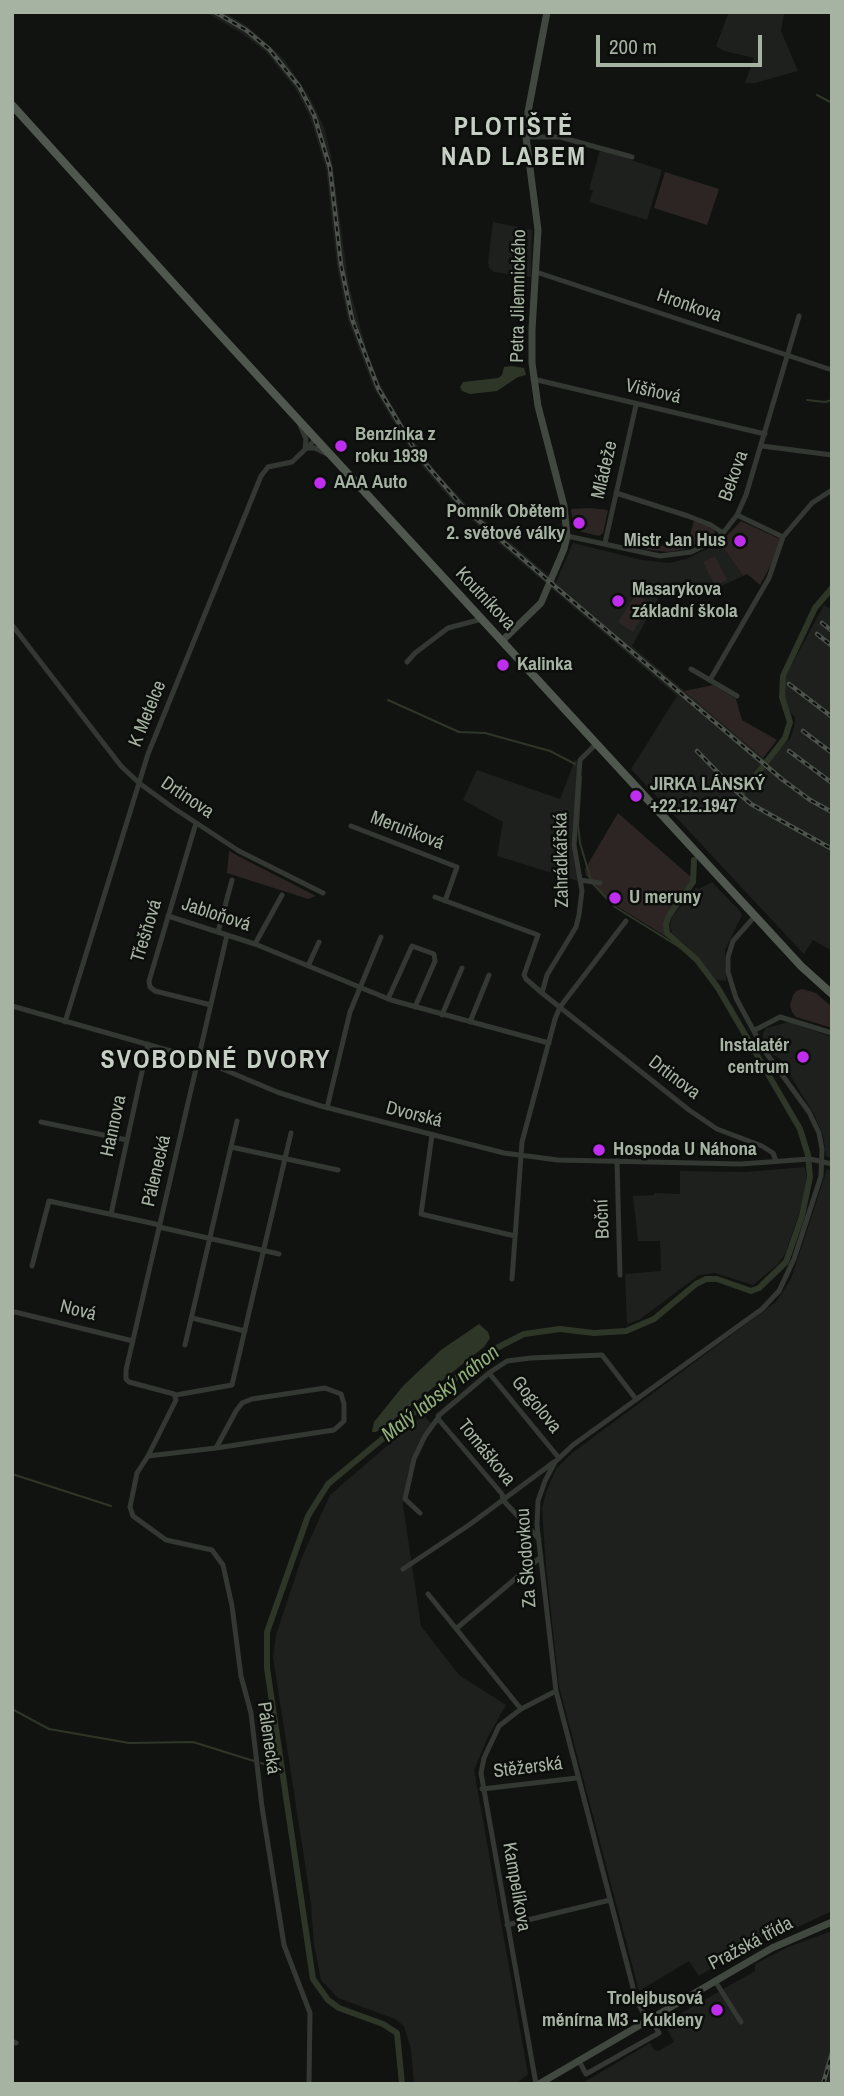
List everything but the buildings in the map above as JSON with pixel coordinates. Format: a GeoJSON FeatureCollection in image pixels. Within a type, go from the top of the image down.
{"type":"FeatureCollection","features":[{"type":"Feature","properties":{"kind":"main road","name":"Koutníkova"},"geometry":{"type":"LineString","coordinates":[[12,105],[502,641],[801,965],[832,994]]}},
{"type":"Feature","properties":{"kind":"street","name":"Petra Jilemnického"},"geometry":{"type":"LineString","coordinates":[[502,641],[541,603],[564,550],[567,536],[564,506],[533,379],[532,330],[538,230],[526,137],[528,112],[547,12]]}},
{"type":"Feature","properties":{"kind":"street"},"geometry":{"type":"LineString","coordinates":[[526,137],[560,137],[632,157]]}},
{"type":"Feature","properties":{"kind":"street","name":"Hronkova"},"geometry":{"type":"LineString","coordinates":[[536,272],[832,370]]}},
{"type":"Feature","properties":{"kind":"street","name":"Bekova"},"geometry":{"type":"LineString","coordinates":[[616,493],[688,516],[723,533],[737,514],[762,446],[799,316]]}},
{"type":"Feature","properties":{"kind":"street","name":"Višňová"},"geometry":{"type":"LineString","coordinates":[[533,379],[765,434]]}},
{"type":"Feature","properties":{"kind":"street","name":"Mládeže"},"geometry":{"type":"LineString","coordinates":[[605,543],[636,405]]}},
{"type":"Feature","properties":{"kind":"street"},"geometry":{"type":"LineString","coordinates":[[295,416],[306,439],[304,450],[315,448],[333,457]]}},
{"type":"Feature","properties":{"kind":"street","name":"K Metelce"},"geometry":{"type":"LineString","coordinates":[[65,1022],[148,754],[261,476],[272,465],[292,462],[316,439]]}},
{"type":"Feature","properties":{"kind":"street"},"geometry":{"type":"LineString","coordinates":[[762,446],[832,455]]}},
{"type":"Feature","properties":{"kind":"street"},"geometry":{"type":"LineString","coordinates":[[710,680],[769,578],[783,537],[812,503],[832,490]]}},
{"type":"Feature","properties":{"kind":"street"},"geometry":{"type":"LineString","coordinates":[[737,514],[783,537]]}},
{"type":"Feature","properties":{"kind":"street"},"geometry":{"type":"LineString","coordinates":[[567,536],[649,555],[666,556],[691,552],[723,533]]}},
{"type":"Feature","properties":{"kind":"street"},"geometry":{"type":"LineString","coordinates":[[407,663],[420,648],[448,628],[482,619]]}},
{"type":"Feature","properties":{"kind":"street","name":"Drtinova"},"geometry":{"type":"LineString","coordinates":[[12,625],[121,766],[139,783],[239,851],[323,893]]}},
{"type":"Feature","properties":{"kind":"street"},"geometry":{"type":"LineString","coordinates":[[691,669],[737,696]]}},
{"type":"Feature","properties":{"kind":"street","name":"Zahrádkářská"},"geometry":{"type":"LineString","coordinates":[[542,993],[547,975],[578,921],[581,898],[574,845],[580,760],[597,743]]}},
{"type":"Feature","properties":{"kind":"street","name":"Třešňová"},"geometry":{"type":"LineString","coordinates":[[196,823],[149,984],[155,990],[211,1005]]}},
{"type":"Feature","properties":{"kind":"street","name":"Meruňková"},"geometry":{"type":"LineString","coordinates":[[351,826],[457,867],[445,901]]}},
{"type":"Feature","properties":{"kind":"street"},"geometry":{"type":"LineString","coordinates":[[218,932],[232,880]]}},
{"type":"Feature","properties":{"kind":"street"},"geometry":{"type":"LineString","coordinates":[[580,880],[600,883]]}},
{"type":"Feature","properties":{"kind":"street","name":"Jabloňová"},"geometry":{"type":"LineString","coordinates":[[255,944],[282,895]]}},
{"type":"Feature","properties":{"kind":"street"},"geometry":{"type":"LineString","coordinates":[[435,897],[539,932],[524,975],[560,1007]]}},
{"type":"Feature","properties":{"kind":"street","name":"Za Škodovkou"},"geometry":{"type":"LineString","coordinates":[[649,2019],[636,1998],[556,1691],[539,1539],[538,1501],[557,1460],[575,1443],[750,1318],[779,1291],[794,1259],[824,1161],[819,1133],[809,1112],[764,1050],[736,998],[728,957],[735,937],[755,915]]}},
{"type":"Feature","properties":{"kind":"street","name":"Jabloňová"},"geometry":{"type":"LineString","coordinates":[[168,916],[255,944],[388,999],[549,1043]]}},
{"type":"Feature","properties":{"kind":"street"},"geometry":{"type":"LineString","coordinates":[[512,1279],[520,1156],[560,1007],[626,921]]}},
{"type":"Feature","properties":{"kind":"street","name":"Pálenecká"},"geometry":{"type":"LineString","coordinates":[[227,935],[126,1379],[176,1395],[176,1400],[137,1474],[130,1507],[133,1516],[166,1540],[212,1550],[223,1564],[232,1606],[241,1676],[251,1713],[262,1807],[284,1945],[310,2013],[309,2084]]}},
{"type":"Feature","properties":{"kind":"street"},"geometry":{"type":"LineString","coordinates":[[327,1108],[350,1012],[381,937]]}},
{"type":"Feature","properties":{"kind":"street"},"geometry":{"type":"LineString","coordinates":[[308,967],[319,942]]}},
{"type":"Feature","properties":{"kind":"street"},"geometry":{"type":"LineString","coordinates":[[388,999],[412,946],[434,954],[435,961],[415,1007]]}},
{"type":"Feature","properties":{"kind":"street"},"geometry":{"type":"LineString","coordinates":[[442,1015],[461,968]]}},
{"type":"Feature","properties":{"kind":"street"},"geometry":{"type":"LineString","coordinates":[[470,1022],[489,975]]}},
{"type":"Feature","properties":{"kind":"street","name":"Dvorská"},"geometry":{"type":"LineString","coordinates":[[12,1006],[199,1059],[277,1092],[327,1108],[520,1156],[558,1160],[741,1164],[810,1159],[824,1161]]}},
{"type":"Feature","properties":{"kind":"street","name":"Drtinova"},"geometry":{"type":"LineString","coordinates":[[560,1007],[689,1110],[718,1129],[762,1146],[773,1153],[776,1161]]}},
{"type":"Feature","properties":{"kind":"street"},"geometry":{"type":"LineString","coordinates":[[755,1030],[780,1017],[832,1033]]}},
{"type":"Feature","properties":{"kind":"street","name":"Hannova"},"geometry":{"type":"LineString","coordinates":[[111,1214],[148,1044]]}},
{"type":"Feature","properties":{"kind":"street"},"geometry":{"type":"LineString","coordinates":[[185,1345],[237,1121]]}},
{"type":"Feature","properties":{"kind":"street"},"geometry":{"type":"LineString","coordinates":[[41,1122],[127,1140]]}},
{"type":"Feature","properties":{"kind":"street"},"geometry":{"type":"LineString","coordinates":[[176,1395],[231,1386],[291,1133]]}},
{"type":"Feature","properties":{"kind":"street"},"geometry":{"type":"LineString","coordinates":[[432,1136],[421,1214],[515,1236]]}},
{"type":"Feature","properties":{"kind":"street"},"geometry":{"type":"LineString","coordinates":[[231,1147],[338,1170]]}},
{"type":"Feature","properties":{"kind":"street","name":"Boční"},"geometry":{"type":"LineString","coordinates":[[617,1161],[620,1275]]}},
{"type":"Feature","properties":{"kind":"street"},"geometry":{"type":"LineString","coordinates":[[824,1161],[832,1164]]}},
{"type":"Feature","properties":{"kind":"street"},"geometry":{"type":"LineString","coordinates":[[328,1177],[330,1168]]}},
{"type":"Feature","properties":{"kind":"street"},"geometry":{"type":"LineString","coordinates":[[32,1266],[47,1202],[50,1200],[279,1254]]}},
{"type":"Feature","properties":{"kind":"street","name":"Nová"},"geometry":{"type":"LineString","coordinates":[[15,1312],[133,1341]]}},
{"type":"Feature","properties":{"kind":"street"},"geometry":{"type":"LineString","coordinates":[[192,1318],[245,1331]]}},
{"type":"Feature","properties":{"kind":"street","name":"Tomáškova"},"geometry":{"type":"LineString","coordinates":[[420,1513],[405,1499],[414,1459],[425,1436],[438,1416],[507,1361],[602,1355],[636,1399]]}},
{"type":"Feature","properties":{"kind":"street","name":"Gogolova"},"geometry":{"type":"LineString","coordinates":[[489,1373],[557,1460]]}},
{"type":"Feature","properties":{"kind":"street"},"geometry":{"type":"LineString","coordinates":[[148,1456],[216,1448],[334,1430],[344,1421],[341,1394],[325,1388],[252,1399],[242,1403],[216,1448]]}},
{"type":"Feature","properties":{"kind":"street","name":"Tomáškova"},"geometry":{"type":"LineString","coordinates":[[438,1416],[502,1494],[503,1500],[539,1539]]}},
{"type":"Feature","properties":{"kind":"street"},"geometry":{"type":"LineString","coordinates":[[403,1569],[557,1460]]}},
{"type":"Feature","properties":{"kind":"street"},"geometry":{"type":"LineString","coordinates":[[457,1628],[541,1557]]}},
{"type":"Feature","properties":{"kind":"street"},"geometry":{"type":"LineString","coordinates":[[428,1594],[521,1709]]}},
{"type":"Feature","properties":{"kind":"street","name":"Kampelíkova"},"geometry":{"type":"LineString","coordinates":[[538,2084],[482,1789],[481,1767],[499,1726],[521,1709],[556,1691]]}},
{"type":"Feature","properties":{"kind":"street","name":"Stěžerská"},"geometry":{"type":"LineString","coordinates":[[482,1789],[577,1777]]}},
{"type":"Feature","properties":{"kind":"street"},"geometry":{"type":"LineString","coordinates":[[507,1925],[610,1900]]}},
{"type":"Feature","properties":{"kind":"street","name":"Pražská třída"},"geometry":{"type":"LineString","coordinates":[[538,2084],[772,1948],[832,1922]]}},
{"type":"Feature","properties":{"kind":"street"},"geometry":{"type":"LineString","coordinates":[[715,1981],[741,2022]]}},
{"type":"Feature","properties":{"kind":"street"},"geometry":{"type":"LineString","coordinates":[[579,2061],[586,2074],[659,2033],[649,2019]]}},
{"type":"Feature","properties":{"kind":"shaded area"},"geometry":{"type":"Polygon","coordinates":[[[205,12],[224,12],[248,27],[284,59],[310,98],[324,127],[331,155],[349,286],[368,355],[381,386],[408,433],[436,472],[466,504],[556,582],[573,543],[642,560],[669,563],[686,559],[720,543],[743,576],[717,588],[688,593],[661,593],[632,646],[769,763],[774,752],[790,739],[794,728],[795,718],[781,698],[782,683],[824,605],[832,610],[832,951],[813,940],[804,954],[631,769],[677,696],[460,510],[415,458],[374,389],[348,320],[337,266],[326,169],[310,117],[295,88],[266,52],[243,34],[205,12]]]}},
{"type":"Feature","properties":{"kind":"shaded area"},"geometry":{"type":"Polygon","coordinates":[[[729,12],[784,14],[781,31],[798,71],[755,83],[745,83],[754,58],[724,51],[716,46],[729,12]]]}},
{"type":"Feature","properties":{"kind":"shaded area"},"geometry":{"type":"Polygon","coordinates":[[[600,150],[662,170],[647,220],[589,202],[593,191],[589,189],[600,150]]]}},
{"type":"Feature","properties":{"kind":"shaded area"},"geometry":{"type":"Polygon","coordinates":[[[665,172],[719,189],[707,225],[654,208],[665,172]]]}},
{"type":"Feature","properties":{"kind":"shaded area"},"geometry":{"type":"Polygon","coordinates":[[[493,222],[532,230],[531,277],[494,272],[489,268],[493,222]]]}},
{"type":"Feature","properties":{"kind":"shaded area"},"geometry":{"type":"Polygon","coordinates":[[[504,367],[524,368],[526,375],[518,377],[497,391],[470,394],[462,391],[460,387],[463,382],[498,378],[504,367]]]}},
{"type":"Feature","properties":{"kind":"shaded area"},"geometry":{"type":"Polygon","coordinates":[[[571,509],[608,510],[603,533],[599,536],[574,530],[571,509]]]}},
{"type":"Feature","properties":{"kind":"shaded area"},"geometry":{"type":"Polygon","coordinates":[[[694,520],[714,528],[715,534],[687,549],[668,552],[642,549],[645,538],[649,543],[674,548],[687,547],[694,520]]]}},
{"type":"Feature","properties":{"kind":"shaded area"},"geometry":{"type":"Polygon","coordinates":[[[741,521],[780,539],[772,563],[760,585],[747,574],[743,576],[720,543],[741,521]]]}},
{"type":"Feature","properties":{"kind":"shaded area"},"geometry":{"type":"Polygon","coordinates":[[[715,556],[727,580],[715,586],[703,562],[715,556]]]}},
{"type":"Feature","properties":{"kind":"shaded area"},"geometry":{"type":"Polygon","coordinates":[[[636,594],[651,604],[633,632],[618,622],[636,594]]]}},
{"type":"Feature","properties":{"kind":"shaded area"},"geometry":{"type":"Polygon","coordinates":[[[713,685],[736,699],[742,720],[777,740],[763,758],[684,691],[713,685]]]}},
{"type":"Feature","properties":{"kind":"shaded area"},"geometry":{"type":"Polygon","coordinates":[[[575,760],[579,762],[571,845],[578,881],[497,856],[503,822],[463,800],[477,770],[560,799],[575,760]]]}},
{"type":"Feature","properties":{"kind":"shaded area"},"geometry":{"type":"Polygon","coordinates":[[[618,813],[692,878],[665,917],[664,930],[670,939],[610,902],[586,875],[585,869],[618,813]]]}},
{"type":"Feature","properties":{"kind":"shaded area"},"geometry":{"type":"Polygon","coordinates":[[[229,851],[316,896],[308,899],[227,873],[229,851]]]}},
{"type":"Feature","properties":{"kind":"shaded area"},"geometry":{"type":"Polygon","coordinates":[[[712,882],[742,915],[725,950],[726,981],[711,979],[687,946],[672,933],[670,926],[671,918],[696,888],[712,882]]]}},
{"type":"Feature","properties":{"kind":"shaded area"},"geometry":{"type":"Polygon","coordinates":[[[802,989],[816,993],[832,1007],[832,1028],[796,1017],[792,1012],[790,1005],[793,995],[802,989]]]}},
{"type":"Feature","properties":{"kind":"shaded area"},"geometry":{"type":"Polygon","coordinates":[[[789,1022],[832,1037],[832,1158],[826,1156],[823,1135],[814,1114],[780,1059],[769,1052],[763,1039],[766,1028],[789,1022]]]}},
{"type":"Feature","properties":{"kind":"shaded area"},"geometry":{"type":"Polygon","coordinates":[[[805,1167],[807,1182],[800,1211],[785,1254],[777,1265],[753,1285],[715,1273],[699,1275],[639,1320],[627,1324],[625,1274],[661,1271],[660,1241],[638,1241],[633,1196],[680,1194],[680,1171],[746,1172],[805,1167]]]}},
{"type":"Feature","properties":{"kind":"shaded area"},"geometry":{"type":"Polygon","coordinates":[[[827,1169],[832,1171],[832,1911],[783,1934],[778,1927],[699,1976],[689,1961],[639,1991],[559,1686],[542,1509],[556,1469],[572,1453],[776,1302],[791,1279],[827,1169]]]}},
{"type":"Feature","properties":{"kind":"shaded area"},"geometry":{"type":"Polygon","coordinates":[[[479,1324],[488,1332],[490,1338],[484,1347],[394,1419],[372,1432],[374,1422],[403,1386],[441,1350],[479,1324]]]}},
{"type":"Feature","properties":{"kind":"shaded area"},"geometry":{"type":"Polygon","coordinates":[[[423,1415],[433,1425],[409,1471],[403,1505],[421,1626],[459,1675],[506,1705],[474,1770],[528,2074],[516,2084],[414,2084],[411,2049],[404,2026],[395,2019],[338,1998],[321,1980],[273,1657],[276,1635],[302,1557],[330,1495],[423,1415]]]}},
{"type":"Feature","properties":{"kind":"shaded area"},"geometry":{"type":"Polygon","coordinates":[[[832,1931],[832,2084],[581,2084],[650,2043],[654,2050],[659,2051],[674,2042],[664,2023],[755,1971],[755,1964],[788,1947],[832,1931]]]}},
{"type":"Feature","properties":{"kind":"waterway"},"geometry":{"type":"LineString","coordinates":[[817,95],[832,103]]}},
{"type":"Feature","properties":{"kind":"waterway"},"geometry":{"type":"LineString","coordinates":[[807,400],[832,400]]}},
{"type":"Feature","properties":{"kind":"waterway","name":"Malý labský náhon"},"geometry":{"type":"LineString","coordinates":[[743,792],[785,738],[790,722],[782,697],[783,676],[815,608],[832,588]]}},
{"type":"Feature","properties":{"kind":"waterway"},"geometry":{"type":"LineString","coordinates":[[388,700],[459,732],[485,733],[550,751],[575,764]]}},
{"type":"Feature","properties":{"kind":"waterway"},"geometry":{"type":"LineString","coordinates":[[581,777],[578,825],[580,843],[591,880]]}},
{"type":"Feature","properties":{"kind":"waterway","name":"Malý labský náhon"},"geometry":{"type":"LineString","coordinates":[[402,2084],[397,2033],[383,2024],[339,2008],[328,2000],[313,1979],[267,1668],[267,1632],[308,1516],[328,1484],[485,1354],[524,1334],[560,1329],[594,1333],[626,1331],[654,1319],[696,1284],[706,1279],[717,1279],[751,1291],[759,1288],[786,1262],[802,1216],[810,1177],[808,1155],[800,1129],[718,988],[697,960],[667,933],[668,917],[693,882],[694,860]]}},
{"type":"Feature","properties":{"kind":"waterway"},"geometry":{"type":"LineString","coordinates":[[593,884],[615,907],[689,953]]}},
{"type":"Feature","properties":{"kind":"waterway"},"geometry":{"type":"LineString","coordinates":[[12,1474],[111,1506]]}},
{"type":"Feature","properties":{"kind":"waterway"},"geometry":{"type":"LineString","coordinates":[[12,1709],[49,1729],[129,1743],[193,1742],[254,1761]]}},
{"type":"Feature","properties":{"kind":"waterway"},"geometry":{"type":"LineString","coordinates":[[261,1763],[282,1770]]}},
{"type":"Feature","properties":{"kind":"railway"},"geometry":{"type":"LineString","coordinates":[[215,12],[246,30],[269,49],[299,86],[314,115],[330,168],[341,265],[352,319],[378,388],[418,455],[463,507],[551,583],[783,780],[832,812]]}},
{"type":"Feature","properties":{"kind":"railway"},"geometry":{"type":"LineString","coordinates":[[822,623],[832,631]]}},
{"type":"Feature","properties":{"kind":"railway"},"geometry":{"type":"LineString","coordinates":[[817,634],[832,646]]}},
{"type":"Feature","properties":{"kind":"railway"},"geometry":{"type":"LineString","coordinates":[[789,684],[832,717]]}},
{"type":"Feature","properties":{"kind":"railway"},"geometry":{"type":"LineString","coordinates":[[803,731],[832,753]]}},
{"type":"Feature","properties":{"kind":"railway"},"geometry":{"type":"LineString","coordinates":[[697,751],[751,804],[832,849]]}},
{"type":"Feature","properties":{"kind":"railway"},"geometry":{"type":"LineString","coordinates":[[789,751],[832,783]]}},
{"type":"Feature","properties":{"kind":"railway"},"geometry":{"type":"LineString","coordinates":[[823,2084],[832,2053]]}},
{"type":"Feature","properties":{"kind":"place","name":"Benzínka z roku 1939"},"geometry":{"type":"Point","coordinates":[341,446]}},
{"type":"Feature","properties":{"kind":"place","name":"AAA Auto"},"geometry":{"type":"Point","coordinates":[320,483]}},
{"type":"Feature","properties":{"kind":"place","name":"Pomník Obětem 2. světové války"},"geometry":{"type":"Point","coordinates":[579,523]}},
{"type":"Feature","properties":{"kind":"place","name":"Mistr Jan Hus"},"geometry":{"type":"Point","coordinates":[740,541]}},
{"type":"Feature","properties":{"kind":"place","name":"Masarykova základní škola"},"geometry":{"type":"Point","coordinates":[618,601]}},
{"type":"Feature","properties":{"kind":"place","name":"Kalinka"},"geometry":{"type":"Point","coordinates":[503,665]}},
{"type":"Feature","properties":{"kind":"place","name":"JIRKA LÁNSKÝ +22.12.1947"},"geometry":{"type":"Point","coordinates":[636,796]}},
{"type":"Feature","properties":{"kind":"place","name":"U meruny"},"geometry":{"type":"Point","coordinates":[615,898]}},
{"type":"Feature","properties":{"kind":"place","name":"Instalatér centrum"},"geometry":{"type":"Point","coordinates":[803,1057]}},
{"type":"Feature","properties":{"kind":"place","name":"Hospoda U Náhona"},"geometry":{"type":"Point","coordinates":[599,1150]}},
{"type":"Feature","properties":{"kind":"place","name":"Trolejbusová měnírna M3 - Kukleny"},"geometry":{"type":"Point","coordinates":[717,2010]}},
{"type":"Feature","properties":{"kind":"district","name":"PLOTIŠTĚ NAD LABEM"},"geometry":{"type":"Point","coordinates":[514,143]}},
{"type":"Feature","properties":{"kind":"district","name":"SVOBODNÉ DVORY"},"geometry":{"type":"Point","coordinates":[216,1061]}}]}
